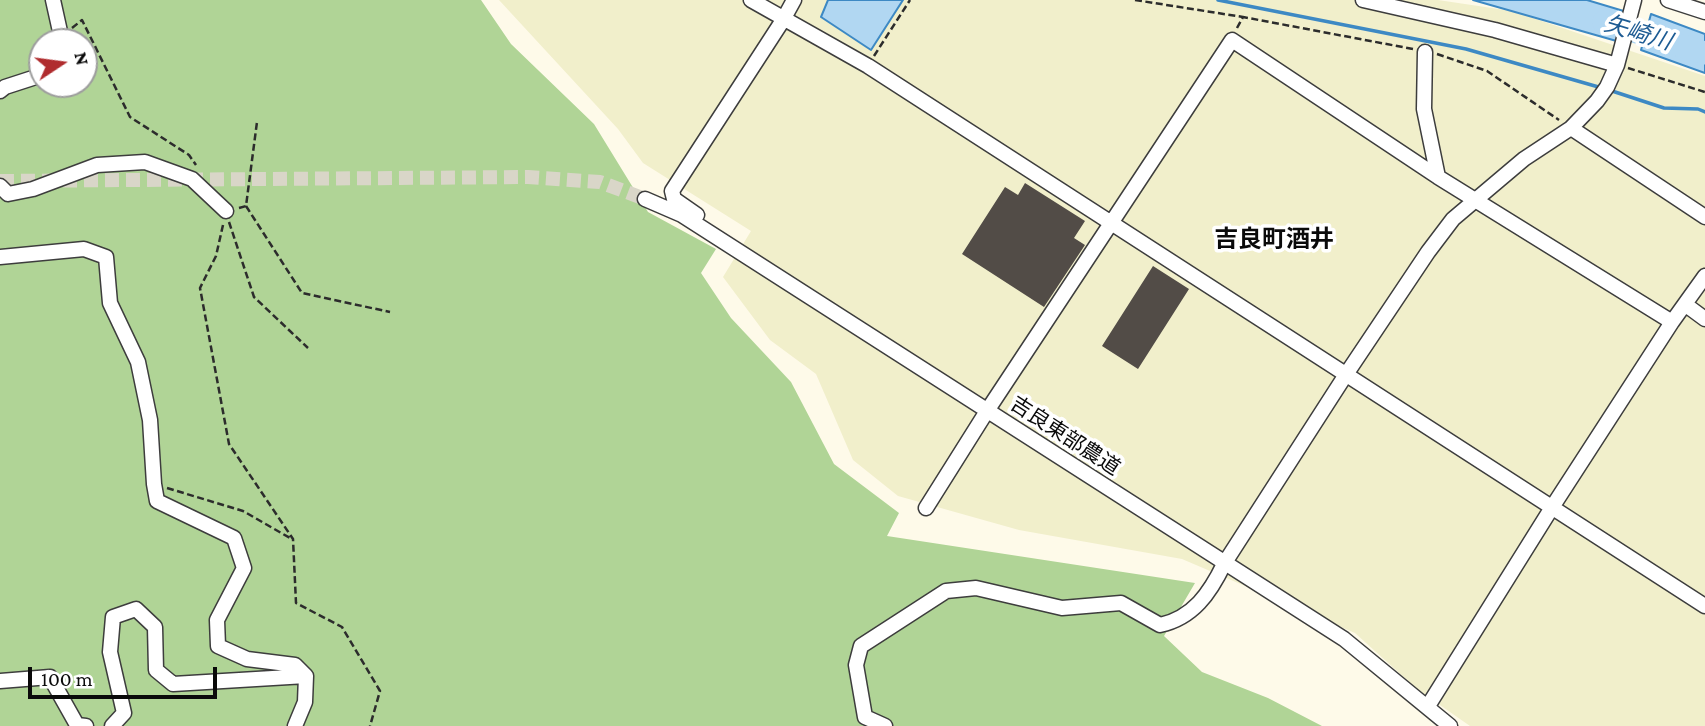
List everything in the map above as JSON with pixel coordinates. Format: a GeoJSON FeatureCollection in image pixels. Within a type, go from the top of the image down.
{"type":"FeatureCollection","features":[{"type":"Feature","properties":{"kind":"street"},"geometry":{"type":"LineString","coordinates":[[53,0],[58,28]]}},
{"type":"Feature","properties":{"kind":"street"},"geometry":{"type":"LineString","coordinates":[[751,0],[868,66],[1705,607]]}},
{"type":"Feature","properties":{"kind":"street"},"geometry":{"type":"LineString","coordinates":[[715,237],[710,225],[674,199],[672,191],[783,20],[793,0]]}},
{"type":"Feature","properties":{"kind":"street"},"geometry":{"type":"LineString","coordinates":[[1363,0],[1495,30],[1617,65]]}},
{"type":"Feature","properties":{"kind":"street"},"geometry":{"type":"LineString","coordinates":[[1668,0],[1705,12]]}},
{"type":"Feature","properties":{"kind":"street"},"geometry":{"type":"LineString","coordinates":[[885,726],[865,717],[856,665],[861,646],[946,591],[976,588],[1062,608],[1121,603],[1160,625],[1187,615],[1212,587],[1224,564],[1345,376],[1427,252],[1453,219],[1524,159],[1571,128],[1597,101],[1617,65],[1634,1]]}},
{"type":"Feature","properties":{"kind":"street"},"geometry":{"type":"LineString","coordinates":[[926,508],[1232,40],[1438,177],[1671,322]]}},
{"type":"Feature","properties":{"kind":"street"},"geometry":{"type":"LineString","coordinates":[[1424,52],[1424,109],[1438,177]]}},
{"type":"Feature","properties":{"kind":"street"},"geometry":{"type":"LineString","coordinates":[[0,91],[28,80]]}},
{"type":"Feature","properties":{"kind":"street"},"geometry":{"type":"LineString","coordinates":[[1571,128],[1705,217]]}},
{"type":"Feature","properties":{"kind":"street"},"geometry":{"type":"LineString","coordinates":[[0,186],[8,194],[33,189],[96,165],[145,162],[192,179],[226,211]]}},
{"type":"Feature","properties":{"kind":"street","name":"吉良東部農道"},"geometry":{"type":"LineString","coordinates":[[645,199],[682,215],[1344,639],[1450,726]]}},
{"type":"Feature","properties":{"kind":"street"},"geometry":{"type":"LineString","coordinates":[[0,257],[85,249],[106,257],[110,303],[138,362],[150,420],[157,501],[234,538],[244,568],[217,620],[218,646],[247,659],[295,665],[306,676],[305,702],[295,726]]}},
{"type":"Feature","properties":{"kind":"street"},"geometry":{"type":"LineString","coordinates":[[1428,706],[1671,322],[1705,276]]}},
{"type":"Feature","properties":{"kind":"street"},"geometry":{"type":"LineString","coordinates":[[1686,305],[1705,318]]}},
{"type":"Feature","properties":{"kind":"street"},"geometry":{"type":"LineString","coordinates":[[112,726],[124,713],[110,652],[113,617],[136,609],[155,627],[156,670],[173,684],[306,676]]}},
{"type":"Feature","properties":{"kind":"street"},"geometry":{"type":"LineString","coordinates":[[0,681],[50,677],[77,725],[86,726]]}},
{"type":"Feature","properties":{"kind":"path"},"geometry":{"type":"LineString","coordinates":[[868,66],[910,0]]}},
{"type":"Feature","properties":{"kind":"path"},"geometry":{"type":"LineString","coordinates":[[1135,0],[1243,17],[1439,54],[1487,71],[1571,128]]}},
{"type":"Feature","properties":{"kind":"path"},"geometry":{"type":"LineString","coordinates":[[1232,40],[1243,17]]}},
{"type":"Feature","properties":{"kind":"path"},"geometry":{"type":"LineString","coordinates":[[73,28],[82,20],[86,28]]}},
{"type":"Feature","properties":{"kind":"path"},"geometry":{"type":"LineString","coordinates":[[98,52],[130,117],[189,155],[197,166]]}},
{"type":"Feature","properties":{"kind":"path"},"geometry":{"type":"LineString","coordinates":[[1617,65],[1705,92]]}},
{"type":"Feature","properties":{"kind":"path"},"geometry":{"type":"LineString","coordinates":[[257,122],[246,206],[302,293],[390,312]]}},
{"type":"Feature","properties":{"kind":"path"},"geometry":{"type":"LineString","coordinates":[[226,211],[246,206]]}},
{"type":"Feature","properties":{"kind":"path"},"geometry":{"type":"LineString","coordinates":[[226,211],[234,243],[254,297],[308,348]]}},
{"type":"Feature","properties":{"kind":"path"},"geometry":{"type":"LineString","coordinates":[[226,211],[216,256],[200,288],[229,444],[293,539],[296,603],[342,627],[380,691],[370,726]]}},
{"type":"Feature","properties":{"kind":"path"},"geometry":{"type":"LineString","coordinates":[[154,484],[243,511],[293,539]]}},
{"type":"Feature","properties":{"kind":"shaded area"},"geometry":{"type":"Polygon","coordinates":[[[499,0],[1438,0],[1512,11],[1705,76],[1705,726],[1470,726],[1417,689],[1355,633],[1182,559],[1019,530],[898,496],[853,460],[816,374],[770,340],[723,277],[751,231],[643,163],[618,129],[499,0]]]}},
{"type":"Feature","properties":{"kind":"green space"},"geometry":{"type":"Polygon","coordinates":[[[0,0],[481,0],[511,44],[594,124],[648,212],[716,249],[701,273],[731,318],[791,382],[834,464],[899,513],[887,536],[1195,583],[1164,636],[1202,672],[1268,698],[1322,726],[0,726],[0,0]]]}},
{"type":"Feature","properties":{"kind":"water"},"geometry":{"type":"Polygon","coordinates":[[[828,0],[903,0],[871,50],[821,17],[828,0]]]}},
{"type":"Feature","properties":{"kind":"water"},"geometry":{"type":"Polygon","coordinates":[[[1473,0],[1587,0],[1627,12],[1620,42],[1473,0]]]}},
{"type":"Feature","properties":{"kind":"water"},"geometry":{"type":"Polygon","coordinates":[[[1651,14],[1705,34],[1705,73],[1641,50],[1651,14]]]}},
{"type":"Feature","properties":{"kind":"building"},"geometry":{"type":"Polygon","coordinates":[[[1025,183],[1085,221],[1074,238],[1085,245],[1044,307],[962,254],[1005,187],[1018,195],[1025,183]]]}},
{"type":"Feature","properties":{"kind":"building"},"geometry":{"type":"Polygon","coordinates":[[[1153,266],[1189,289],[1138,369],[1102,346],[1153,266]]]}},
{"type":"Feature","properties":{"kind":"waterway"},"geometry":{"type":"LineString","coordinates":[[1218,0],[1466,49],[1602,88]]}},
{"type":"Feature","properties":{"kind":"waterway","name":"矢崎川"},"geometry":{"type":"LineString","coordinates":[[1604,22],[1705,53]]}},
{"type":"Feature","properties":{"kind":"waterway"},"geometry":{"type":"LineString","coordinates":[[1609,90],[1664,108],[1698,109],[1705,112]]}},
{"type":"Feature","properties":{"kind":"tunnel"},"geometry":{"type":"LineString","coordinates":[[0,181],[528,177],[600,182],[645,199]]}},
{"type":"Feature","properties":{"kind":"district","name":"吉良町酒井"},"geometry":{"type":"Point","coordinates":[1274,240]}}]}
